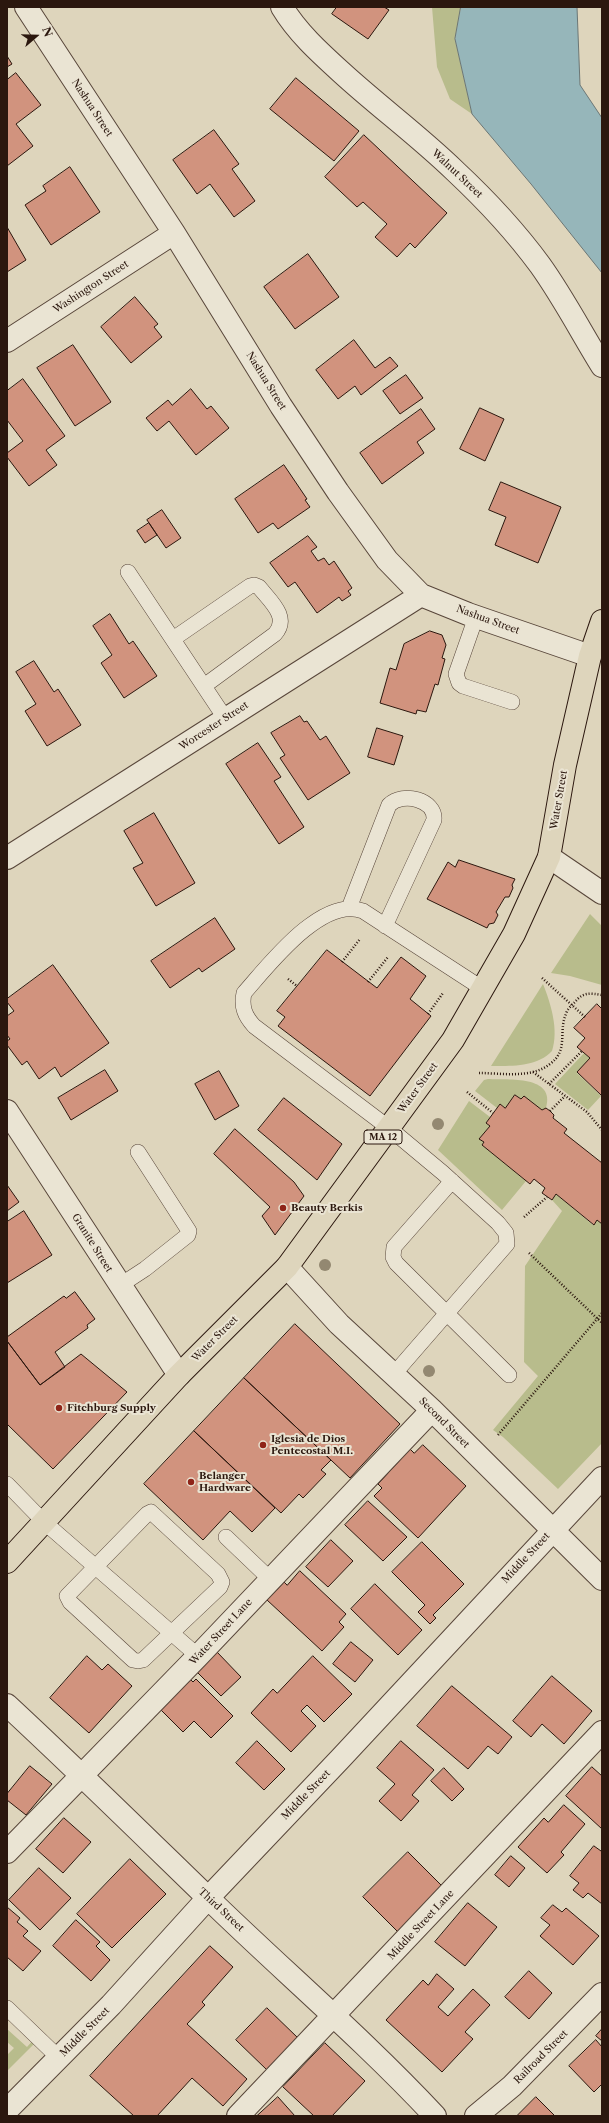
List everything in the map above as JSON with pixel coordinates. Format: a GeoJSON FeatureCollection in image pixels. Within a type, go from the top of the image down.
{"type":"FeatureCollection","features":[{"type":"Feature","properties":{"kind":"highway","name":"Water Street"},"geometry":{"type":"LineString","coordinates":[[7,1562],[178,1375],[287,1267],[453,1040],[514,934],[549,857],[565,765],[590,656],[602,621]]}},
{"type":"Feature","properties":{"kind":"street","name":"Nashua Street"},"geometry":{"type":"LineString","coordinates":[[26,7],[174,233],[281,406],[338,492],[387,560],[421,595],[476,617],[590,656]]}},
{"type":"Feature","properties":{"kind":"street","name":"Walnut Street"},"geometry":{"type":"LineString","coordinates":[[282,7],[294,25],[317,50],[375,102],[454,169],[524,244],[541,267],[602,366]]}},
{"type":"Feature","properties":{"kind":"street","name":"Washington Street"},"geometry":{"type":"LineString","coordinates":[[7,342],[174,233]]}},
{"type":"Feature","properties":{"kind":"street","name":"Worcester Street"},"geometry":{"type":"LineString","coordinates":[[7,858],[225,718],[421,595]]}},
{"type":"Feature","properties":{"kind":"street"},"geometry":{"type":"LineString","coordinates":[[549,857],[602,892]]}},
{"type":"Feature","properties":{"kind":"street","name":"Granite Street"},"geometry":{"type":"LineString","coordinates":[[7,1111],[178,1375]]}},
{"type":"Feature","properties":{"kind":"street","name":"Second Street"},"geometry":{"type":"LineString","coordinates":[[287,1267],[339,1324],[432,1410],[552,1531],[602,1579]]}},
{"type":"Feature","properties":{"kind":"street","name":"Water Street Lane"},"geometry":{"type":"LineString","coordinates":[[7,1852],[198,1656],[432,1410]]}},
{"type":"Feature","properties":{"kind":"street","name":"Middle Street"},"geometry":{"type":"LineString","coordinates":[[9,2105],[59,2058],[111,2005],[208,1898],[336,1764],[602,1478]]}},
{"type":"Feature","properties":{"kind":"street","name":"Third Street"},"geometry":{"type":"LineString","coordinates":[[7,1705],[82,1774],[208,1898],[335,2016],[435,2116]]}},
{"type":"Feature","properties":{"kind":"street","name":"Middle Street Lane"},"geometry":{"type":"LineString","coordinates":[[238,2116],[335,2016],[602,1732]]}},
{"type":"Feature","properties":{"kind":"street","name":"Railroad Street"},"geometry":{"type":"LineString","coordinates":[[476,2116],[512,2086],[602,1994]]}},
{"type":"Feature","properties":{"kind":"lane"},"geometry":{"type":"LineString","coordinates":[[128,572],[225,718]]}},
{"type":"Feature","properties":{"kind":"lane"},"geometry":{"type":"LineString","coordinates":[[173,639],[250,586],[254,585],[259,587],[280,616],[281,625],[275,634],[204,686]]}},
{"type":"Feature","properties":{"kind":"lane"},"geometry":{"type":"LineString","coordinates":[[476,617],[456,674],[457,680],[462,686],[512,702]]}},
{"type":"Feature","properties":{"kind":"lane"},"geometry":{"type":"LineString","coordinates":[[349,908],[389,805],[397,798],[408,797],[428,805],[433,811],[434,820],[380,922]]}},
{"type":"Feature","properties":{"kind":"lane"},"geometry":{"type":"LineString","coordinates":[[394,1374],[507,1244],[506,1233],[498,1223],[452,1181],[389,1128],[254,1026],[243,1008],[244,992],[295,936],[317,921],[349,908],[363,911],[483,989]]}},
{"type":"Feature","properties":{"kind":"lane"},"geometry":{"type":"LineString","coordinates":[[119,1286],[145,1269],[188,1236],[189,1231],[138,1152]]}},
{"type":"Feature","properties":{"kind":"lane"},"geometry":{"type":"LineString","coordinates":[[452,1181],[394,1247],[393,1251],[396,1264],[509,1375]]}},
{"type":"Feature","properties":{"kind":"lane"},"geometry":{"type":"LineString","coordinates":[[7,1484],[44,1522],[198,1656]]}},
{"type":"Feature","properties":{"kind":"lane"},"geometry":{"type":"LineString","coordinates":[[151,1512],[154,1513],[218,1574],[222,1582],[220,1587],[172,1633],[143,1660],[138,1661],[133,1660],[68,1599],[67,1596],[95,1567],[147,1514],[151,1512]]}},
{"type":"Feature","properties":{"kind":"lane"},"geometry":{"type":"LineString","coordinates":[[226,1537],[270,1579]]}},
{"type":"Feature","properties":{"kind":"lane"},"geometry":{"type":"LineString","coordinates":[[7,2008],[59,2058]]}},
{"type":"Feature","properties":{"kind":"path"},"geometry":{"type":"LineString","coordinates":[[342,962],[380,922]]}},
{"type":"Feature","properties":{"kind":"path"},"geometry":{"type":"LineString","coordinates":[[368,982],[403,937]]}},
{"type":"Feature","properties":{"kind":"path"},"geometry":{"type":"LineString","coordinates":[[542,978],[585,1017]]}},
{"type":"Feature","properties":{"kind":"path"},"geometry":{"type":"LineString","coordinates":[[479,1073],[533,1072],[551,1064],[561,1052],[565,1014],[581,995],[587,993],[602,995]]}},
{"type":"Feature","properties":{"kind":"path"},"geometry":{"type":"LineString","coordinates":[[549,1084],[582,1051]]}},
{"type":"Feature","properties":{"kind":"path"},"geometry":{"type":"LineString","coordinates":[[533,1072],[587,1112],[602,1130]]}},
{"type":"Feature","properties":{"kind":"path"},"geometry":{"type":"LineString","coordinates":[[467,1092],[493,1113]]}},
{"type":"Feature","properties":{"kind":"path"},"geometry":{"type":"LineString","coordinates":[[550,1111],[565,1096]]}},
{"type":"Feature","properties":{"kind":"path"},"geometry":{"type":"LineString","coordinates":[[547,1197],[506,1233],[532,1255],[602,1323]]}},
{"type":"Feature","properties":{"kind":"path"},"geometry":{"type":"LineString","coordinates":[[495,1439],[602,1313]]}},
{"type":"Feature","properties":{"kind":"green space"},"geometry":{"type":"Polygon","coordinates":[[[432,7],[461,7],[455,39],[472,114],[450,99],[437,67],[432,7]]]}},
{"type":"Feature","properties":{"kind":"green space"},"geometry":{"type":"Polygon","coordinates":[[[590,914],[602,926],[602,985],[570,976],[551,973],[590,914]]]}},
{"type":"Feature","properties":{"kind":"green space"},"geometry":{"type":"Polygon","coordinates":[[[543,984],[553,1017],[555,1034],[552,1051],[546,1056],[532,1063],[491,1066],[543,984]]]}},
{"type":"Feature","properties":{"kind":"green space"},"geometry":{"type":"Polygon","coordinates":[[[584,1053],[590,1058],[577,1073],[601,1096],[588,1110],[555,1084],[584,1053]]]}},
{"type":"Feature","properties":{"kind":"green space"},"geometry":{"type":"Polygon","coordinates":[[[484,1080],[518,1080],[537,1085],[544,1090],[547,1097],[546,1108],[542,1110],[524,1096],[521,1099],[515,1095],[505,1108],[500,1104],[497,1108],[475,1091],[484,1080]]]}},
{"type":"Feature","properties":{"kind":"green space"},"geometry":{"type":"Polygon","coordinates":[[[469,1101],[490,1117],[486,1123],[490,1126],[480,1139],[484,1142],[482,1145],[526,1181],[502,1210],[438,1150],[469,1101]]]}},
{"type":"Feature","properties":{"kind":"green space"},"geometry":{"type":"Polygon","coordinates":[[[556,1194],[593,1225],[597,1220],[602,1224],[602,1443],[558,1489],[503,1437],[493,1430],[538,1376],[524,1362],[525,1266],[562,1211],[552,1200],[556,1194]]]}},
{"type":"Feature","properties":{"kind":"green space"},"geometry":{"type":"Polygon","coordinates":[[[7,2029],[27,2047],[35,2038],[38,2040],[7,2071],[7,2055],[14,2048],[7,2042],[7,2029]]]}},
{"type":"Feature","properties":{"kind":"water"},"geometry":{"type":"Polygon","coordinates":[[[461,7],[577,7],[580,85],[602,118],[602,273],[531,184],[472,114],[455,39],[461,7]]]}},
{"type":"Feature","properties":{"kind":"building"},"geometry":{"type":"Polygon","coordinates":[[[337,7],[384,7],[389,10],[368,39],[332,14],[337,7]]]}},
{"type":"Feature","properties":{"kind":"building"},"geometry":{"type":"Polygon","coordinates":[[[7,56],[12,64],[7,67],[7,56]]]}},
{"type":"Feature","properties":{"kind":"building"},"geometry":{"type":"Polygon","coordinates":[[[16,73],[41,105],[16,124],[33,146],[7,166],[7,80],[16,73]]]}},
{"type":"Feature","properties":{"kind":"building"},"geometry":{"type":"Polygon","coordinates":[[[296,78],[359,131],[334,161],[270,109],[296,78]]]}},
{"type":"Feature","properties":{"kind":"building"},"geometry":{"type":"Polygon","coordinates":[[[214,130],[239,164],[232,169],[255,201],[234,217],[210,184],[197,194],[173,160],[214,130]]]}},
{"type":"Feature","properties":{"kind":"building"},"geometry":{"type":"Polygon","coordinates":[[[364,135],[447,213],[415,248],[410,243],[397,257],[375,237],[387,224],[363,202],[357,207],[325,177],[364,135]]]}},
{"type":"Feature","properties":{"kind":"building"},"geometry":{"type":"Polygon","coordinates":[[[70,167],[100,212],[51,245],[25,205],[46,191],[43,186],[70,167]]]}},
{"type":"Feature","properties":{"kind":"building"},"geometry":{"type":"Polygon","coordinates":[[[7,227],[26,260],[7,272],[7,227]]]}},
{"type":"Feature","properties":{"kind":"building"},"geometry":{"type":"Polygon","coordinates":[[[308,254],[339,297],[295,329],[264,287],[308,254]]]}},
{"type":"Feature","properties":{"kind":"building"},"geometry":{"type":"Polygon","coordinates":[[[135,297],[158,324],[154,327],[162,337],[131,363],[101,327],[135,297]]]}},
{"type":"Feature","properties":{"kind":"building"},"geometry":{"type":"Polygon","coordinates":[[[354,340],[375,368],[390,357],[398,366],[361,395],[355,386],[338,399],[316,370],[354,340]]]}},
{"type":"Feature","properties":{"kind":"building"},"geometry":{"type":"Polygon","coordinates":[[[73,345],[111,402],[75,426],[37,368],[73,345]]]}},
{"type":"Feature","properties":{"kind":"building"},"geometry":{"type":"Polygon","coordinates":[[[406,375],[423,398],[400,414],[383,391],[406,375]]]}},
{"type":"Feature","properties":{"kind":"building"},"geometry":{"type":"Polygon","coordinates":[[[23,379],[65,436],[46,450],[57,465],[29,486],[7,457],[7,453],[23,441],[7,420],[7,391],[23,379]]]}},
{"type":"Feature","properties":{"kind":"building"},"geometry":{"type":"Polygon","coordinates":[[[191,389],[207,409],[211,406],[229,428],[196,455],[169,421],[157,431],[146,418],[168,400],[172,405],[191,389]]]}},
{"type":"Feature","properties":{"kind":"building"},"geometry":{"type":"Polygon","coordinates":[[[480,408],[504,419],[485,461],[460,449],[480,408]]]}},
{"type":"Feature","properties":{"kind":"building"},"geometry":{"type":"Polygon","coordinates":[[[421,409],[435,429],[417,442],[424,453],[382,484],[360,453],[421,409]]]}},
{"type":"Feature","properties":{"kind":"building"},"geometry":{"type":"Polygon","coordinates":[[[284,465],[307,499],[305,500],[310,507],[278,529],[273,523],[258,533],[235,499],[284,465]]]}},
{"type":"Feature","properties":{"kind":"building"},"geometry":{"type":"Polygon","coordinates":[[[501,482],[561,507],[538,563],[495,545],[506,517],[489,510],[501,482]]]}},
{"type":"Feature","properties":{"kind":"building"},"geometry":{"type":"Polygon","coordinates":[[[162,510],[181,538],[166,548],[147,520],[162,510]]]}},
{"type":"Feature","properties":{"kind":"building"},"geometry":{"type":"Polygon","coordinates":[[[149,523],[157,535],[145,543],[137,531],[149,523]]]}},
{"type":"Feature","properties":{"kind":"building"},"geometry":{"type":"Polygon","coordinates":[[[308,536],[317,547],[311,551],[318,561],[324,558],[329,565],[334,561],[352,588],[348,591],[351,595],[342,601],[339,597],[317,613],[295,582],[288,587],[270,563],[308,536]]]}},
{"type":"Feature","properties":{"kind":"building"},"geometry":{"type":"Polygon","coordinates":[[[110,614],[129,644],[133,641],[157,676],[124,698],[101,663],[112,655],[93,626],[110,614]]]}},
{"type":"Feature","properties":{"kind":"building"},"geometry":{"type":"Polygon","coordinates":[[[430,631],[442,635],[446,645],[442,658],[445,659],[438,685],[435,684],[426,712],[417,710],[416,714],[380,703],[390,668],[396,670],[404,644],[430,631]]]}},
{"type":"Feature","properties":{"kind":"building"},"geometry":{"type":"Polygon","coordinates":[[[34,661],[54,692],[58,689],[81,725],[47,746],[25,711],[36,704],[16,672],[34,661]]]}},
{"type":"Feature","properties":{"kind":"building"},"geometry":{"type":"Polygon","coordinates":[[[300,716],[304,722],[307,721],[320,740],[326,736],[350,773],[308,800],[280,758],[285,755],[271,733],[300,716]]]}},
{"type":"Feature","properties":{"kind":"building"},"geometry":{"type":"Polygon","coordinates":[[[377,728],[403,736],[394,765],[368,757],[377,728]]]}},
{"type":"Feature","properties":{"kind":"building"},"geometry":{"type":"Polygon","coordinates":[[[258,743],[281,777],[274,781],[304,827],[279,844],[226,764],[258,743]]]}},
{"type":"Feature","properties":{"kind":"building"},"geometry":{"type":"Polygon","coordinates":[[[154,813],[195,883],[156,906],[133,868],[143,863],[124,831],[154,813]]]}},
{"type":"Feature","properties":{"kind":"building"},"geometry":{"type":"Polygon","coordinates":[[[459,860],[515,879],[509,897],[505,897],[496,912],[498,915],[494,923],[489,924],[487,928],[427,899],[448,862],[455,867],[459,860]]]}},
{"type":"Feature","properties":{"kind":"building"},"geometry":{"type":"Polygon","coordinates":[[[215,918],[235,949],[202,972],[199,968],[170,988],[151,961],[215,918]]]}},
{"type":"Feature","properties":{"kind":"building"},"geometry":{"type":"Polygon","coordinates":[[[327,950],[377,988],[401,957],[426,976],[410,999],[431,1016],[370,1096],[278,1026],[285,1017],[277,1011],[327,950]]]}},
{"type":"Feature","properties":{"kind":"building"},"geometry":{"type":"Polygon","coordinates":[[[53,965],[109,1043],[61,1077],[55,1067],[39,1079],[27,1061],[22,1065],[7,1045],[7,1041],[10,1039],[7,1035],[7,1016],[14,1011],[7,1002],[7,999],[53,965]]]}},
{"type":"Feature","properties":{"kind":"building"},"geometry":{"type":"Polygon","coordinates":[[[597,1004],[602,1009],[602,1096],[577,1072],[590,1058],[577,1047],[585,1038],[574,1028],[597,1004]]]}},
{"type":"Feature","properties":{"kind":"building"},"geometry":{"type":"Polygon","coordinates":[[[105,1070],[118,1091],[71,1120],[58,1098],[105,1070]]]}},
{"type":"Feature","properties":{"kind":"building"},"geometry":{"type":"Polygon","coordinates":[[[219,1071],[239,1106],[215,1120],[195,1084],[219,1071]]]}},
{"type":"Feature","properties":{"kind":"building"},"geometry":{"type":"Polygon","coordinates":[[[515,1095],[521,1099],[524,1096],[542,1110],[546,1108],[550,1111],[554,1115],[553,1118],[567,1129],[564,1133],[602,1163],[602,1224],[597,1220],[594,1225],[556,1194],[552,1200],[542,1193],[545,1188],[534,1179],[530,1184],[482,1145],[484,1142],[479,1139],[490,1126],[486,1123],[500,1104],[505,1108],[515,1095]]]}},
{"type":"Feature","properties":{"kind":"building"},"geometry":{"type":"Polygon","coordinates":[[[284,1098],[342,1144],[317,1180],[258,1130],[284,1098]]]}},
{"type":"Feature","properties":{"kind":"building"},"geometry":{"type":"Polygon","coordinates":[[[235,1129],[294,1182],[304,1196],[275,1235],[262,1216],[270,1207],[214,1154],[235,1129]]]}},
{"type":"Feature","properties":{"kind":"building"},"geometry":{"type":"Polygon","coordinates":[[[7,1185],[19,1202],[7,1211],[7,1185]]]}},
{"type":"Feature","properties":{"kind":"building"},"geometry":{"type":"Polygon","coordinates":[[[24,1211],[52,1255],[7,1283],[7,1222],[24,1211]]]}},
{"type":"Feature","properties":{"kind":"building"},"geometry":{"type":"Polygon","coordinates":[[[75,1292],[95,1319],[87,1325],[88,1328],[55,1352],[65,1367],[40,1385],[7,1341],[7,1337],[64,1296],[66,1298],[75,1292]]]}},
{"type":"Feature","properties":{"kind":"building"},"geometry":{"type":"Polygon","coordinates":[[[295,1324],[400,1424],[350,1478],[244,1378],[295,1324]]]}},
{"type":"Feature","properties":{"kind":"building","name":"Fitchburg Supply"},"geometry":{"type":"Polygon","coordinates":[[[7,1341],[40,1385],[81,1354],[127,1392],[53,1469],[7,1424],[7,1341]]]}},
{"type":"Feature","properties":{"kind":"building","name":"Iglesia de Dios Pentecostal M.I."},"geometry":{"type":"Polygon","coordinates":[[[244,1378],[331,1460],[321,1470],[326,1474],[303,1498],[299,1494],[281,1513],[194,1431],[244,1378]]]}},
{"type":"Feature","properties":{"kind":"building"},"geometry":{"type":"Polygon","coordinates":[[[194,1431],[275,1508],[252,1532],[230,1511],[203,1540],[144,1484],[194,1431]]]}},
{"type":"Feature","properties":{"kind":"building"},"geometry":{"type":"Polygon","coordinates":[[[423,1445],[466,1486],[418,1538],[374,1496],[382,1488],[378,1484],[410,1449],[414,1453],[423,1445]]]}},
{"type":"Feature","properties":{"kind":"building"},"geometry":{"type":"Polygon","coordinates":[[[368,1501],[407,1537],[383,1561],[345,1525],[368,1501]]]}},
{"type":"Feature","properties":{"kind":"building"},"geometry":{"type":"Polygon","coordinates":[[[331,1540],[353,1561],[328,1587],[306,1567],[331,1540]]]}},
{"type":"Feature","properties":{"kind":"building"},"geometry":{"type":"Polygon","coordinates":[[[422,1542],[464,1584],[433,1615],[436,1618],[430,1624],[418,1612],[425,1605],[392,1572],[422,1542]]]}},
{"type":"Feature","properties":{"kind":"building"},"geometry":{"type":"Polygon","coordinates":[[[300,1571],[346,1614],[339,1622],[344,1627],[322,1651],[267,1600],[284,1582],[287,1585],[300,1571]]]}},
{"type":"Feature","properties":{"kind":"building"},"geometry":{"type":"Polygon","coordinates":[[[375,1584],[422,1630],[398,1655],[351,1609],[375,1584]]]}},
{"type":"Feature","properties":{"kind":"building"},"geometry":{"type":"Polygon","coordinates":[[[351,1642],[373,1660],[355,1682],[333,1664],[351,1642]]]}},
{"type":"Feature","properties":{"kind":"building"},"geometry":{"type":"Polygon","coordinates":[[[217,1652],[241,1677],[221,1696],[197,1672],[217,1652]]]}},
{"type":"Feature","properties":{"kind":"building"},"geometry":{"type":"Polygon","coordinates":[[[87,1656],[102,1670],[108,1664],[132,1686],[89,1733],[50,1698],[87,1656]]]}},
{"type":"Feature","properties":{"kind":"building"},"geometry":{"type":"Polygon","coordinates":[[[313,1656],[352,1694],[324,1722],[307,1705],[301,1711],[316,1726],[291,1752],[251,1713],[273,1689],[277,1693],[313,1656]]]}},
{"type":"Feature","properties":{"kind":"building"},"geometry":{"type":"Polygon","coordinates":[[[186,1675],[193,1682],[196,1679],[233,1716],[211,1738],[194,1721],[183,1732],[156,1705],[186,1675]]]}},
{"type":"Feature","properties":{"kind":"building"},"geometry":{"type":"Polygon","coordinates":[[[552,1676],[592,1711],[564,1744],[542,1724],[531,1737],[513,1721],[552,1676]]]}},
{"type":"Feature","properties":{"kind":"building"},"geometry":{"type":"Polygon","coordinates":[[[452,1686],[512,1737],[498,1754],[488,1746],[468,1769],[417,1726],[452,1686]]]}},
{"type":"Feature","properties":{"kind":"building"},"geometry":{"type":"Polygon","coordinates":[[[257,1741],[285,1769],[264,1790],[236,1763],[257,1741]]]}},
{"type":"Feature","properties":{"kind":"building"},"geometry":{"type":"Polygon","coordinates":[[[401,1741],[434,1770],[412,1795],[419,1801],[401,1821],[379,1801],[395,1784],[377,1768],[401,1741]]]}},
{"type":"Feature","properties":{"kind":"building"},"geometry":{"type":"Polygon","coordinates":[[[30,1766],[52,1784],[26,1815],[7,1800],[7,1794],[30,1766]]]}},
{"type":"Feature","properties":{"kind":"building"},"geometry":{"type":"Polygon","coordinates":[[[592,1767],[602,1776],[602,1829],[566,1796],[592,1767]]]}},
{"type":"Feature","properties":{"kind":"building"},"geometry":{"type":"Polygon","coordinates":[[[444,1768],[464,1789],[452,1801],[431,1781],[444,1768]]]}},
{"type":"Feature","properties":{"kind":"building"},"geometry":{"type":"Polygon","coordinates":[[[564,1805],[585,1824],[561,1852],[564,1855],[547,1873],[518,1847],[544,1818],[548,1822],[564,1805]]]}},
{"type":"Feature","properties":{"kind":"building"},"geometry":{"type":"Polygon","coordinates":[[[64,1818],[91,1842],[63,1873],[36,1849],[64,1818]]]}},
{"type":"Feature","properties":{"kind":"building"},"geometry":{"type":"Polygon","coordinates":[[[594,1846],[601,1851],[602,1850],[602,1904],[588,1893],[583,1898],[573,1890],[579,1883],[570,1876],[594,1846]]]}},
{"type":"Feature","properties":{"kind":"building"},"geometry":{"type":"Polygon","coordinates":[[[408,1852],[442,1886],[398,1932],[363,1897],[408,1852]]]}},
{"type":"Feature","properties":{"kind":"building"},"geometry":{"type":"Polygon","coordinates":[[[511,1856],[525,1868],[509,1887],[495,1875],[511,1856]]]}},
{"type":"Feature","properties":{"kind":"building"},"geometry":{"type":"Polygon","coordinates":[[[130,1859],[166,1894],[112,1948],[77,1914],[130,1859]]]}},
{"type":"Feature","properties":{"kind":"building"},"geometry":{"type":"Polygon","coordinates":[[[39,1868],[71,1898],[40,1930],[9,1900],[39,1868]]]}},
{"type":"Feature","properties":{"kind":"building"},"geometry":{"type":"Polygon","coordinates":[[[468,1903],[497,1927],[465,1966],[435,1942],[468,1903]]]}},
{"type":"Feature","properties":{"kind":"building"},"geometry":{"type":"Polygon","coordinates":[[[553,1905],[562,1912],[566,1908],[599,1936],[573,1965],[540,1936],[550,1925],[541,1918],[553,1905]]]}},
{"type":"Feature","properties":{"kind":"building"},"geometry":{"type":"Polygon","coordinates":[[[7,1907],[20,1918],[17,1922],[28,1931],[23,1936],[41,1951],[23,1971],[7,1957],[7,1907]]]}},
{"type":"Feature","properties":{"kind":"building"},"geometry":{"type":"Polygon","coordinates":[[[76,1920],[100,1942],[96,1946],[110,1960],[91,1981],[53,1946],[76,1920]]]}},
{"type":"Feature","properties":{"kind":"building"},"geometry":{"type":"Polygon","coordinates":[[[210,1946],[233,1967],[202,2002],[205,2005],[187,2024],[247,2079],[223,2106],[192,2078],[157,2116],[134,2116],[90,2076],[210,1946]]]}},
{"type":"Feature","properties":{"kind":"building"},"geometry":{"type":"Polygon","coordinates":[[[529,1971],[552,1993],[529,2019],[505,1997],[529,1971]]]}},
{"type":"Feature","properties":{"kind":"building"},"geometry":{"type":"Polygon","coordinates":[[[437,1974],[454,1989],[438,2007],[448,2016],[473,1989],[490,2005],[465,2032],[473,2039],[442,2072],[386,2020],[423,1980],[428,1985],[437,1974]]]}},
{"type":"Feature","properties":{"kind":"building"},"geometry":{"type":"Polygon","coordinates":[[[267,2008],[298,2038],[267,2070],[236,2040],[267,2008]]]}},
{"type":"Feature","properties":{"kind":"building"},"geometry":{"type":"Polygon","coordinates":[[[602,2029],[602,2041],[596,2036],[602,2029]]]}},
{"type":"Feature","properties":{"kind":"building"},"geometry":{"type":"Polygon","coordinates":[[[596,2040],[602,2047],[602,2084],[594,2092],[569,2066],[596,2040]]]}},
{"type":"Feature","properties":{"kind":"building"},"geometry":{"type":"Polygon","coordinates":[[[325,2043],[365,2081],[332,2116],[314,2116],[283,2087],[325,2043]]]}},
{"type":"Feature","properties":{"kind":"building"},"geometry":{"type":"Polygon","coordinates":[[[278,2097],[295,2116],[257,2116],[278,2097]]]}},
{"type":"Feature","properties":{"kind":"building"},"geometry":{"type":"Polygon","coordinates":[[[536,2097],[555,2116],[517,2116],[536,2097]]]}},
{"type":"Feature","properties":{"kind":"place","name":"Beauty Berkis"},"geometry":{"type":"Point","coordinates":[283,1208]}},
{"type":"Feature","properties":{"kind":"place","name":"Fitchburg Supply"},"geometry":{"type":"Point","coordinates":[59,1408]}},
{"type":"Feature","properties":{"kind":"place","name":"Iglesia de Dios Pentecostal M.I."},"geometry":{"type":"Point","coordinates":[263,1445]}},
{"type":"Feature","properties":{"kind":"place","name":"Belanger Hardware"},"geometry":{"type":"Point","coordinates":[191,1482]}}]}
